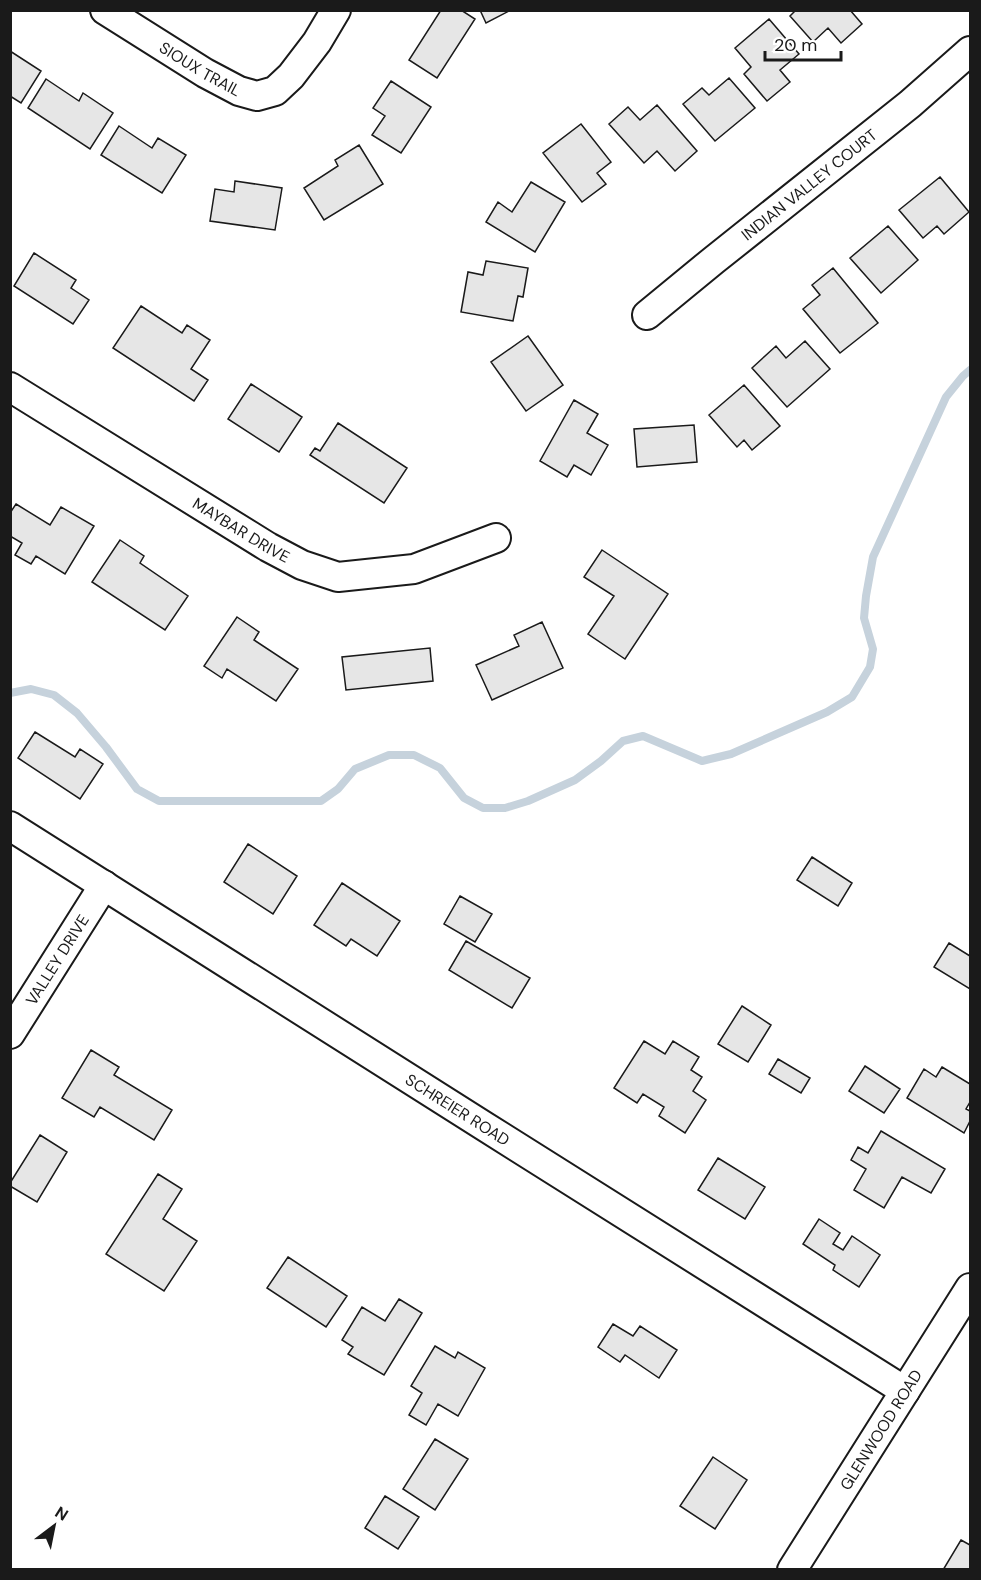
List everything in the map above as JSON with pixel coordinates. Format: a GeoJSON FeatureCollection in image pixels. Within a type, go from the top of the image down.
{"type":"FeatureCollection","features":[{"type":"Feature","properties":{"kind":"street","name":"SIOUX TRAIL"},"geometry":{"type":"LineString","coordinates":[[105,10],[205,73],[257,96],[275,90],[291,76],[317,42],[336,10]]}},
{"type":"Feature","properties":{"kind":"street","name":"INDIAN VALLEY COURT"},"geometry":{"type":"LineString","coordinates":[[647,315],[910,104],[970,51]]}},
{"type":"Feature","properties":{"kind":"street","name":"MAYBAR DRIVE"},"geometry":{"type":"LineString","coordinates":[[10,387],[268,547],[302,565],[338,577],[414,569],[496,538]]}},
{"type":"Feature","properties":{"kind":"street","name":"SCHREIER ROAD"},"geometry":{"type":"LineString","coordinates":[[10,826],[905,1391]]}},
{"type":"Feature","properties":{"kind":"street","name":"VALLEY DRIVE"},"geometry":{"type":"LineString","coordinates":[[10,1034],[104,885]]}},
{"type":"Feature","properties":{"kind":"street","name":"GLENWOOD ROAD"},"geometry":{"type":"LineString","coordinates":[[792,1569],[970,1288]]}},
{"type":"Feature","properties":{"kind":"building"},"geometry":{"type":"Polygon","coordinates":[[[441,10],[461,10],[475,19],[437,78],[409,60],[441,10]]]}},
{"type":"Feature","properties":{"kind":"building"},"geometry":{"type":"Polygon","coordinates":[[[480,10],[511,10],[486,23],[480,10]]]}},
{"type":"Feature","properties":{"kind":"building"},"geometry":{"type":"Polygon","coordinates":[[[796,10],[850,10],[862,24],[841,43],[828,28],[813,42],[790,16],[796,10]]]}},
{"type":"Feature","properties":{"kind":"building"},"geometry":{"type":"Polygon","coordinates":[[[769,19],[799,54],[780,70],[790,82],[767,101],[744,74],[751,67],[735,48],[769,19]]]}},
{"type":"Feature","properties":{"kind":"building"},"geometry":{"type":"Polygon","coordinates":[[[10,51],[41,71],[21,103],[10,96],[10,51]]]}},
{"type":"Feature","properties":{"kind":"building"},"geometry":{"type":"Polygon","coordinates":[[[729,78],[755,108],[715,141],[683,104],[702,88],[709,95],[729,78]]]}},
{"type":"Feature","properties":{"kind":"building"},"geometry":{"type":"Polygon","coordinates":[[[46,79],[79,101],[83,93],[113,113],[90,149],[28,108],[46,79]]]}},
{"type":"Feature","properties":{"kind":"building"},"geometry":{"type":"Polygon","coordinates":[[[391,81],[431,107],[401,153],[372,135],[385,116],[373,108],[391,81]]]}},
{"type":"Feature","properties":{"kind":"building"},"geometry":{"type":"Polygon","coordinates":[[[657,105],[697,151],[675,171],[657,151],[644,163],[609,124],[628,107],[640,120],[657,105]]]}},
{"type":"Feature","properties":{"kind":"building"},"geometry":{"type":"Polygon","coordinates":[[[581,124],[611,162],[597,173],[606,184],[582,202],[543,153],[581,124]]]}},
{"type":"Feature","properties":{"kind":"building"},"geometry":{"type":"Polygon","coordinates":[[[119,126],[152,148],[158,138],[186,155],[162,193],[101,155],[119,126]]]}},
{"type":"Feature","properties":{"kind":"building"},"geometry":{"type":"Polygon","coordinates":[[[359,145],[383,184],[324,220],[304,188],[338,166],[335,160],[359,145]]]}},
{"type":"Feature","properties":{"kind":"building"},"geometry":{"type":"Polygon","coordinates":[[[940,177],[969,212],[944,234],[937,226],[923,238],[899,210],[940,177]]]}},
{"type":"Feature","properties":{"kind":"building"},"geometry":{"type":"Polygon","coordinates":[[[235,181],[282,188],[275,230],[210,221],[215,189],[234,192],[235,181]]]}},
{"type":"Feature","properties":{"kind":"building"},"geometry":{"type":"Polygon","coordinates":[[[531,182],[565,202],[535,252],[486,222],[498,202],[512,212],[531,182]]]}},
{"type":"Feature","properties":{"kind":"building"},"geometry":{"type":"Polygon","coordinates":[[[888,226],[918,260],[881,293],[850,258],[888,226]]]}},
{"type":"Feature","properties":{"kind":"building"},"geometry":{"type":"Polygon","coordinates":[[[34,253],[76,280],[71,288],[89,300],[73,324],[14,286],[34,253]]]}},
{"type":"Feature","properties":{"kind":"building"},"geometry":{"type":"Polygon","coordinates":[[[486,261],[528,268],[523,297],[518,296],[513,321],[461,312],[468,272],[483,275],[486,261]]]}},
{"type":"Feature","properties":{"kind":"building"},"geometry":{"type":"Polygon","coordinates":[[[833,268],[878,323],[840,353],[803,309],[820,295],[812,285],[833,268]]]}},
{"type":"Feature","properties":{"kind":"building"},"geometry":{"type":"Polygon","coordinates":[[[141,306],[182,333],[187,325],[210,340],[191,369],[208,380],[194,401],[113,348],[141,306]]]}},
{"type":"Feature","properties":{"kind":"building"},"geometry":{"type":"Polygon","coordinates":[[[528,336],[563,385],[526,411],[491,362],[528,336]]]}},
{"type":"Feature","properties":{"kind":"building"},"geometry":{"type":"Polygon","coordinates":[[[805,341],[830,369],[787,407],[752,368],[776,346],[786,358],[805,341]]]}},
{"type":"Feature","properties":{"kind":"building"},"geometry":{"type":"Polygon","coordinates":[[[251,384],[302,417],[279,452],[228,419],[251,384]]]}},
{"type":"Feature","properties":{"kind":"building"},"geometry":{"type":"Polygon","coordinates":[[[744,385],[780,426],[752,450],[744,440],[737,447],[709,415],[744,385]]]}},
{"type":"Feature","properties":{"kind":"building"},"geometry":{"type":"Polygon","coordinates":[[[574,400],[598,414],[587,433],[608,445],[591,475],[574,465],[567,477],[540,461],[574,400]]]}},
{"type":"Feature","properties":{"kind":"building"},"geometry":{"type":"Polygon","coordinates":[[[338,423],[407,468],[384,503],[310,455],[315,448],[320,451],[338,423]]]}},
{"type":"Feature","properties":{"kind":"building"},"geometry":{"type":"Polygon","coordinates":[[[694,425],[697,462],[637,467],[634,429],[694,425]]]}},
{"type":"Feature","properties":{"kind":"building"},"geometry":{"type":"Polygon","coordinates":[[[16,504],[50,525],[61,507],[94,526],[65,574],[36,556],[31,564],[15,555],[22,543],[10,536],[10,513],[16,504]]]}},
{"type":"Feature","properties":{"kind":"building"},"geometry":{"type":"Polygon","coordinates":[[[120,540],[144,556],[140,563],[188,596],[165,630],[92,582],[120,540]]]}},
{"type":"Feature","properties":{"kind":"building"},"geometry":{"type":"Polygon","coordinates":[[[602,550],[668,594],[625,659],[588,634],[614,596],[584,577],[602,550]]]}},
{"type":"Feature","properties":{"kind":"building"},"geometry":{"type":"Polygon","coordinates":[[[237,617],[259,632],[254,640],[298,669],[276,701],[227,669],[222,678],[204,666],[237,617]]]}},
{"type":"Feature","properties":{"kind":"building"},"geometry":{"type":"Polygon","coordinates":[[[542,622],[563,668],[492,700],[476,665],[519,646],[514,635],[542,622]]]}},
{"type":"Feature","properties":{"kind":"building"},"geometry":{"type":"Polygon","coordinates":[[[430,648],[433,681],[346,690],[342,657],[430,648]]]}},
{"type":"Feature","properties":{"kind":"building"},"geometry":{"type":"Polygon","coordinates":[[[35,732],[75,757],[80,749],[103,764],[80,799],[18,758],[35,732]]]}},
{"type":"Feature","properties":{"kind":"building"},"geometry":{"type":"Polygon","coordinates":[[[248,844],[297,876],[273,914],[224,882],[248,844]]]}},
{"type":"Feature","properties":{"kind":"building"},"geometry":{"type":"Polygon","coordinates":[[[812,857],[852,883],[838,906],[797,880],[812,857]]]}},
{"type":"Feature","properties":{"kind":"building"},"geometry":{"type":"Polygon","coordinates":[[[342,883],[400,921],[377,956],[351,939],[346,946],[314,925],[342,883]]]}},
{"type":"Feature","properties":{"kind":"building"},"geometry":{"type":"Polygon","coordinates":[[[460,896],[492,914],[475,942],[444,924],[460,896]]]}},
{"type":"Feature","properties":{"kind":"building"},"geometry":{"type":"Polygon","coordinates":[[[466,941],[530,978],[512,1008],[449,970],[466,941]]]}},
{"type":"Feature","properties":{"kind":"building"},"geometry":{"type":"Polygon","coordinates":[[[949,943],[970,956],[970,989],[934,967],[949,943]]]}},
{"type":"Feature","properties":{"kind":"building"},"geometry":{"type":"Polygon","coordinates":[[[742,1006],[771,1025],[748,1062],[718,1044],[742,1006]]]}},
{"type":"Feature","properties":{"kind":"building"},"geometry":{"type":"Polygon","coordinates":[[[644,1041],[665,1054],[673,1041],[699,1057],[691,1070],[702,1077],[693,1091],[706,1100],[685,1133],[659,1116],[664,1107],[643,1094],[637,1103],[614,1088],[644,1041]]]}},
{"type":"Feature","properties":{"kind":"building"},"geometry":{"type":"Polygon","coordinates":[[[91,1050],[119,1067],[114,1075],[172,1110],[154,1140],[100,1107],[94,1117],[62,1098],[91,1050]]]}},
{"type":"Feature","properties":{"kind":"building"},"geometry":{"type":"Polygon","coordinates":[[[778,1059],[810,1078],[801,1093],[769,1074],[778,1059]]]}},
{"type":"Feature","properties":{"kind":"building"},"geometry":{"type":"Polygon","coordinates":[[[865,1066],[900,1089],[884,1113],[849,1091],[865,1066]]]}},
{"type":"Feature","properties":{"kind":"building"},"geometry":{"type":"Polygon","coordinates":[[[942,1067],[970,1084],[970,1102],[966,1109],[970,1111],[970,1121],[964,1133],[907,1098],[924,1069],[936,1077],[942,1067]]]}},
{"type":"Feature","properties":{"kind":"building"},"geometry":{"type":"Polygon","coordinates":[[[881,1131],[945,1169],[931,1193],[902,1177],[884,1208],[854,1190],[866,1169],[851,1160],[858,1147],[868,1153],[881,1131]]]}},
{"type":"Feature","properties":{"kind":"building"},"geometry":{"type":"Polygon","coordinates":[[[40,1135],[67,1152],[37,1202],[10,1186],[10,1183],[40,1135]]]}},
{"type":"Feature","properties":{"kind":"building"},"geometry":{"type":"Polygon","coordinates":[[[718,1158],[765,1187],[745,1219],[698,1190],[718,1158]]]}},
{"type":"Feature","properties":{"kind":"building"},"geometry":{"type":"Polygon","coordinates":[[[158,1174],[182,1189],[163,1219],[197,1241],[164,1291],[106,1254],[158,1174]]]}},
{"type":"Feature","properties":{"kind":"building"},"geometry":{"type":"Polygon","coordinates":[[[819,1219],[840,1233],[833,1244],[843,1250],[852,1236],[880,1255],[859,1287],[833,1270],[835,1265],[803,1244],[819,1219]]]}},
{"type":"Feature","properties":{"kind":"building"},"geometry":{"type":"Polygon","coordinates":[[[288,1257],[347,1296],[326,1327],[267,1288],[288,1257]]]}},
{"type":"Feature","properties":{"kind":"building"},"geometry":{"type":"Polygon","coordinates":[[[399,1299],[422,1313],[384,1375],[348,1354],[353,1347],[342,1340],[362,1307],[385,1321],[399,1299]]]}},
{"type":"Feature","properties":{"kind":"building"},"geometry":{"type":"Polygon","coordinates":[[[613,1324],[633,1336],[640,1326],[677,1350],[659,1378],[625,1355],[620,1362],[598,1347],[613,1324]]]}},
{"type":"Feature","properties":{"kind":"building"},"geometry":{"type":"Polygon","coordinates":[[[435,1346],[455,1358],[458,1352],[485,1368],[458,1416],[438,1404],[426,1425],[409,1415],[422,1393],[411,1386],[435,1346]]]}},
{"type":"Feature","properties":{"kind":"building"},"geometry":{"type":"Polygon","coordinates":[[[435,1439],[468,1459],[435,1510],[403,1489],[435,1439]]]}},
{"type":"Feature","properties":{"kind":"building"},"geometry":{"type":"Polygon","coordinates":[[[713,1457],[747,1480],[715,1529],[680,1506],[713,1457]]]}},
{"type":"Feature","properties":{"kind":"building"},"geometry":{"type":"Polygon","coordinates":[[[385,1496],[419,1517],[398,1549],[365,1528],[385,1496]]]}},
{"type":"Feature","properties":{"kind":"building"},"geometry":{"type":"Polygon","coordinates":[[[961,1540],[970,1545],[970,1570],[943,1570],[961,1540]]]}},
{"type":"Feature","properties":{"kind":"waterway"},"geometry":{"type":"LineString","coordinates":[[10,693],[31,689],[54,695],[77,713],[137,789],[159,801],[321,801],[338,789],[355,769],[389,755],[414,755],[440,768],[464,798],[483,808],[505,808],[528,801],[575,780],[623,741],[643,736],[702,761],[731,754],[827,712],[852,697],[870,667],[873,649],[864,618],[873,557],[946,397],[970,370]]}}]}
